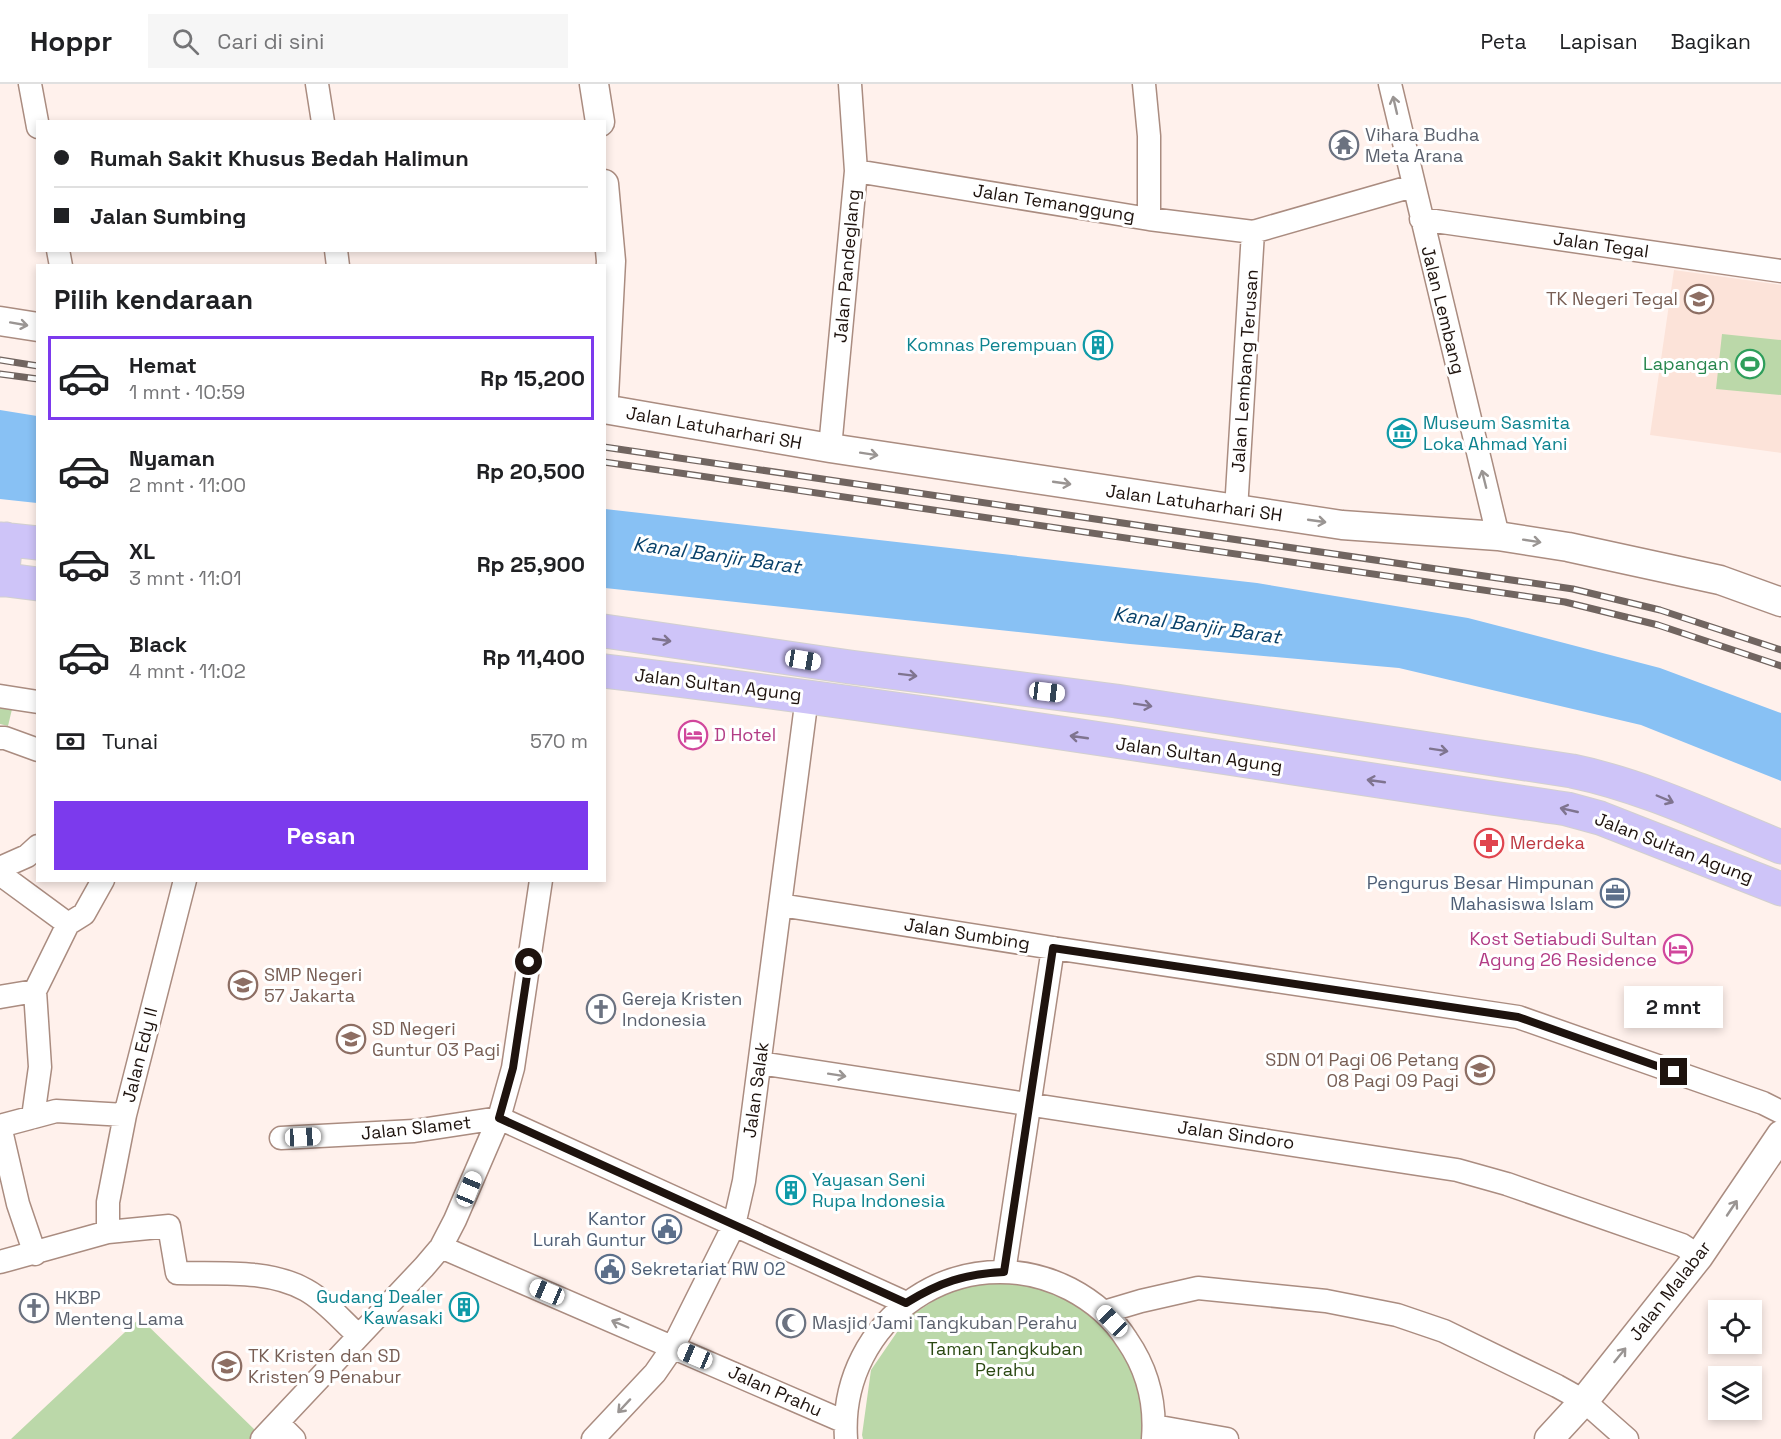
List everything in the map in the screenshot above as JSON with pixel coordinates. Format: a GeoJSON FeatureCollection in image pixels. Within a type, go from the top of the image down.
{"type":"FeatureCollection","features":[{"type":"Feature","properties":{"kind":"main road"},"geometry":{"type":"LineString","coordinates":[[14,540],[1,579],[36,584]]}},
{"type":"Feature","properties":{"kind":"main road","name":"Jalan Sultan Agung"},"geometry":{"type":"LineString","coordinates":[[606,631],[864,669],[1116,701],[1572,771],[1610,779],[1643,790],[1781,847]]}},
{"type":"Feature","properties":{"kind":"main road"},"geometry":{"type":"LineString","coordinates":[[859,704],[864,669]]}},
{"type":"Feature","properties":{"kind":"main road","name":"Jalan Sultan Agung"},"geometry":{"type":"LineString","coordinates":[[606,671],[859,704],[1567,809],[1600,818],[1781,889]]}},
{"type":"Feature","properties":{"kind":"street"},"geometry":{"type":"LineString","coordinates":[[30,84],[37,120]]}},
{"type":"Feature","properties":{"kind":"street"},"geometry":{"type":"LineString","coordinates":[[317,84],[323,120]]}},
{"type":"Feature","properties":{"kind":"street"},"geometry":{"type":"LineString","coordinates":[[594,84],[600,120]]}},
{"type":"Feature","properties":{"kind":"street","name":"Jalan Pandeglang"},"geometry":{"type":"LineString","coordinates":[[830,448],[856,171],[850,84]]}},
{"type":"Feature","properties":{"kind":"street"},"geometry":{"type":"LineString","coordinates":[[1144,84],[1149,136],[1149,219]]}},
{"type":"Feature","properties":{"kind":"street","name":"Jalan Lembang"},"geometry":{"type":"LineString","coordinates":[[1390,84],[1498,536]]}},
{"type":"Feature","properties":{"kind":"street","name":"Jalan Temanggung"},"geometry":{"type":"LineString","coordinates":[[856,171],[1149,219],[1253,232]]}},
{"type":"Feature","properties":{"kind":"street"},"geometry":{"type":"LineString","coordinates":[[1253,232],[1413,186]]}},
{"type":"Feature","properties":{"kind":"street"},"geometry":{"type":"LineString","coordinates":[[606,206],[611,261],[606,358]]}},
{"type":"Feature","properties":{"kind":"street","name":"Jalan Tegal"},"geometry":{"type":"LineString","coordinates":[[1421,219],[1781,271]]}},
{"type":"Feature","properties":{"kind":"street","name":"Jalan Lembang Terusan"},"geometry":{"type":"LineString","coordinates":[[1236,510],[1253,232]]}},
{"type":"Feature","properties":{"kind":"street"},"geometry":{"type":"LineString","coordinates":[[0,321],[36,327]]}},
{"type":"Feature","properties":{"kind":"street","name":"Jalan Latuharhari SH"},"geometry":{"type":"LineString","coordinates":[[606,409],[830,448],[1236,510],[1342,525],[1498,536],[1568,547],[1720,580],[1781,602]]}},
{"type":"Feature","properties":{"kind":"street"},"geometry":{"type":"LineString","coordinates":[[0,696],[36,702]]}},
{"type":"Feature","properties":{"kind":"street","name":"Jalan Salak"},"geometry":{"type":"LineString","coordinates":[[593,1439],[655,1373],[674,1347],[734,1225],[744,1181],[807,697]]}},
{"type":"Feature","properties":{"kind":"street"},"geometry":{"type":"LineString","coordinates":[[0,738],[36,749]]}},
{"type":"Feature","properties":{"kind":"street"},"geometry":{"type":"LineString","coordinates":[[0,868],[27,856],[36,848]]}},
{"type":"Feature","properties":{"kind":"street"},"geometry":{"type":"LineString","coordinates":[[0,874],[68,924]]}},
{"type":"Feature","properties":{"kind":"street"},"geometry":{"type":"LineString","coordinates":[[33,1117],[40,1067],[35,992],[68,924],[84,914],[102,882]]}},
{"type":"Feature","properties":{"kind":"street","name":"Jalan Edy II"},"geometry":{"type":"LineString","coordinates":[[108,1232],[108,1202],[125,1115],[184,882]]}},
{"type":"Feature","properties":{"kind":"street"},"geometry":{"type":"LineString","coordinates":[[262,1439],[441,1247],[455,1220],[499,1118],[513,1068],[542,882]]}},
{"type":"Feature","properties":{"kind":"street","name":"Jalan Sumbing"},"geometry":{"type":"LineString","coordinates":[[780,905],[1518,1017],[1763,1103],[1781,1112]]}},
{"type":"Feature","properties":{"kind":"street"},"geometry":{"type":"LineString","coordinates":[[1004,1272],[1053,948]]}},
{"type":"Feature","properties":{"kind":"street"},"geometry":{"type":"LineString","coordinates":[[0,997],[35,992]]}},
{"type":"Feature","properties":{"kind":"street","name":"Jalan Sindoro"},"geometry":{"type":"LineString","coordinates":[[760,1063],[1457,1170],[1507,1184],[1671,1241],[1699,1256]]}},
{"type":"Feature","properties":{"kind":"street"},"geometry":{"type":"LineString","coordinates":[[35,1254],[18,1204],[0,1126],[56,1111],[125,1115]]}},
{"type":"Feature","properties":{"kind":"street"},"geometry":{"type":"LineString","coordinates":[[499,1118],[906,1303]]}},
{"type":"Feature","properties":{"kind":"street","name":"Jalan Slamet"},"geometry":{"type":"LineString","coordinates":[[281,1138],[414,1131],[499,1118]]}},
{"type":"Feature","properties":{"kind":"street","name":"Jalan Malabar"},"geometry":{"type":"LineString","coordinates":[[1549,1439],[1584,1401],[1699,1256],[1781,1134]]}},
{"type":"Feature","properties":{"kind":"street"},"geometry":{"type":"LineString","coordinates":[[0,1262],[108,1232],[169,1226],[177,1273],[256,1276],[287,1282],[306,1290],[319,1299],[359,1336]]}},
{"type":"Feature","properties":{"kind":"street","name":"Jalan Prahu"},"geometry":{"type":"LineString","coordinates":[[441,1247],[674,1347],[846,1430]]}},
{"type":"Feature","properties":{"kind":"street"},"geometry":{"type":"LineString","coordinates":[[846,1430],[853,1377],[862,1356],[881,1327],[906,1303],[928,1289],[953,1279],[978,1273],[1004,1272],[1032,1275],[1058,1283],[1082,1296],[1104,1312],[1121,1330],[1136,1352],[1146,1376],[1152,1400],[1154,1432],[1227,1439]]}},
{"type":"Feature","properties":{"kind":"street"},"geometry":{"type":"LineString","coordinates":[[1104,1312],[1198,1288],[1326,1301],[1397,1315],[1444,1330],[1557,1386],[1584,1401],[1627,1439]]}},
{"type":"Feature","properties":{"kind":"street"},"geometry":{"type":"LineString","coordinates":[[278,1423],[294,1439]]}},
{"type":"Feature","properties":{"kind":"shaded area"},"geometry":{"type":"Polygon","coordinates":[[[1674,270],[1781,285],[1781,453],[1650,435],[1674,270]]]}},
{"type":"Feature","properties":{"kind":"green space","name":"Lapangan"},"geometry":{"type":"Polygon","coordinates":[[[1722,334],[1781,340],[1781,395],[1716,389],[1722,334]]]}},
{"type":"Feature","properties":{"kind":"green space"},"geometry":{"type":"Polygon","coordinates":[[[0,702],[13,705],[8,726],[0,724],[0,702]]]}},
{"type":"Feature","properties":{"kind":"green space","name":"Taman Tangkuban Perahu"},"geometry":{"type":"Polygon","coordinates":[[[1007,1279],[1077,1295],[1142,1373],[1149,1439],[863,1439],[871,1370],[906,1319],[953,1288],[1007,1279]]]}},
{"type":"Feature","properties":{"kind":"green space"},"geometry":{"type":"Polygon","coordinates":[[[140,1318],[258,1433],[252,1439],[11,1439],[140,1318]]]}},
{"type":"Feature","properties":{"kind":"water"},"geometry":{"type":"Polygon","coordinates":[[[0,410],[36,416],[36,503],[0,499],[0,410]]]}},
{"type":"Feature","properties":{"kind":"water","name":"Kanal Banjir Barat"},"geometry":{"type":"Polygon","coordinates":[[[606,509],[1257,583],[1468,618],[1660,668],[1781,713],[1781,781],[1641,725],[1399,668],[1130,644],[606,588],[606,509]]]}},
{"type":"Feature","properties":{"kind":"railway"},"geometry":{"type":"LineString","coordinates":[[0,360],[36,366]]}},
{"type":"Feature","properties":{"kind":"railway"},"geometry":{"type":"LineString","coordinates":[[0,374],[36,379]]}},
{"type":"Feature","properties":{"kind":"railway"},"geometry":{"type":"LineString","coordinates":[[606,447],[1573,589],[1660,610],[1781,650]]}},
{"type":"Feature","properties":{"kind":"railway"},"geometry":{"type":"LineString","coordinates":[[606,462],[1565,602],[1658,625],[1781,666]]}},
{"type":"Feature","properties":{"kind":"place","name":"Vihara Budha Meta Arana"},"geometry":{"type":"Point","coordinates":[1344,145]}},
{"type":"Feature","properties":{"kind":"place","name":"TK Negeri Tegal"},"geometry":{"type":"Point","coordinates":[1699,299]}},
{"type":"Feature","properties":{"kind":"place","name":"Komnas Perempuan"},"geometry":{"type":"Point","coordinates":[1098,345]}},
{"type":"Feature","properties":{"kind":"place","name":"Lapangan"},"geometry":{"type":"Point","coordinates":[1750,364]}},
{"type":"Feature","properties":{"kind":"place","name":"Museum Sasmita Loka Ahmad Yani"},"geometry":{"type":"Point","coordinates":[1402,433]}},
{"type":"Feature","properties":{"kind":"place","name":"D Hotel"},"geometry":{"type":"Point","coordinates":[693,735]}},
{"type":"Feature","properties":{"kind":"place","name":"Merdeka"},"geometry":{"type":"Point","coordinates":[1489,843]}},
{"type":"Feature","properties":{"kind":"place","name":"Pengurus Besar Himpunan Mahasiswa Islam"},"geometry":{"type":"Point","coordinates":[1615,893]}},
{"type":"Feature","properties":{"kind":"place","name":"Kost Setiabudi Sultan Agung 26 Residence"},"geometry":{"type":"Point","coordinates":[1678,949]}},
{"type":"Feature","properties":{"kind":"place","name":"SMP Negeri 57 Jakarta"},"geometry":{"type":"Point","coordinates":[243,985]}},
{"type":"Feature","properties":{"kind":"place","name":"Gereja Kristen Indonesia"},"geometry":{"type":"Point","coordinates":[601,1009]}},
{"type":"Feature","properties":{"kind":"place","name":"SD Negeri Guntur 03 Pagi"},"geometry":{"type":"Point","coordinates":[351,1039]}},
{"type":"Feature","properties":{"kind":"place","name":"SDN 01 Pagi 06 Petang 08 Pagi 09 Pagi"},"geometry":{"type":"Point","coordinates":[1480,1070]}},
{"type":"Feature","properties":{"kind":"place","name":"Yayasan Seni Rupa Indonesia"},"geometry":{"type":"Point","coordinates":[791,1190]}},
{"type":"Feature","properties":{"kind":"place","name":"Kantor Lurah Guntur"},"geometry":{"type":"Point","coordinates":[667,1229]}},
{"type":"Feature","properties":{"kind":"place","name":"Sekretariat RW 02"},"geometry":{"type":"Point","coordinates":[610,1269]}},
{"type":"Feature","properties":{"kind":"place","name":"Gudang Dealer Kawasaki"},"geometry":{"type":"Point","coordinates":[464,1307]}},
{"type":"Feature","properties":{"kind":"place","name":"HKBP Menteng Lama"},"geometry":{"type":"Point","coordinates":[34,1308]}},
{"type":"Feature","properties":{"kind":"place","name":"Masjid Jami Tangkuban Perahu"},"geometry":{"type":"Point","coordinates":[791,1323]}},
{"type":"Feature","properties":{"kind":"place","name":"TK Kristen dan SD Kristen 9 Penabur"},"geometry":{"type":"Point","coordinates":[227,1366]}},
{"type":"Feature","properties":{"kind":"route"},"geometry":{"type":"LineString","coordinates":[[529,962],[513,1068],[499,1118],[906,1303],[928,1289],[953,1279],[978,1273],[1004,1272],[1053,948],[1518,1017],[1674,1072]]}}]}
